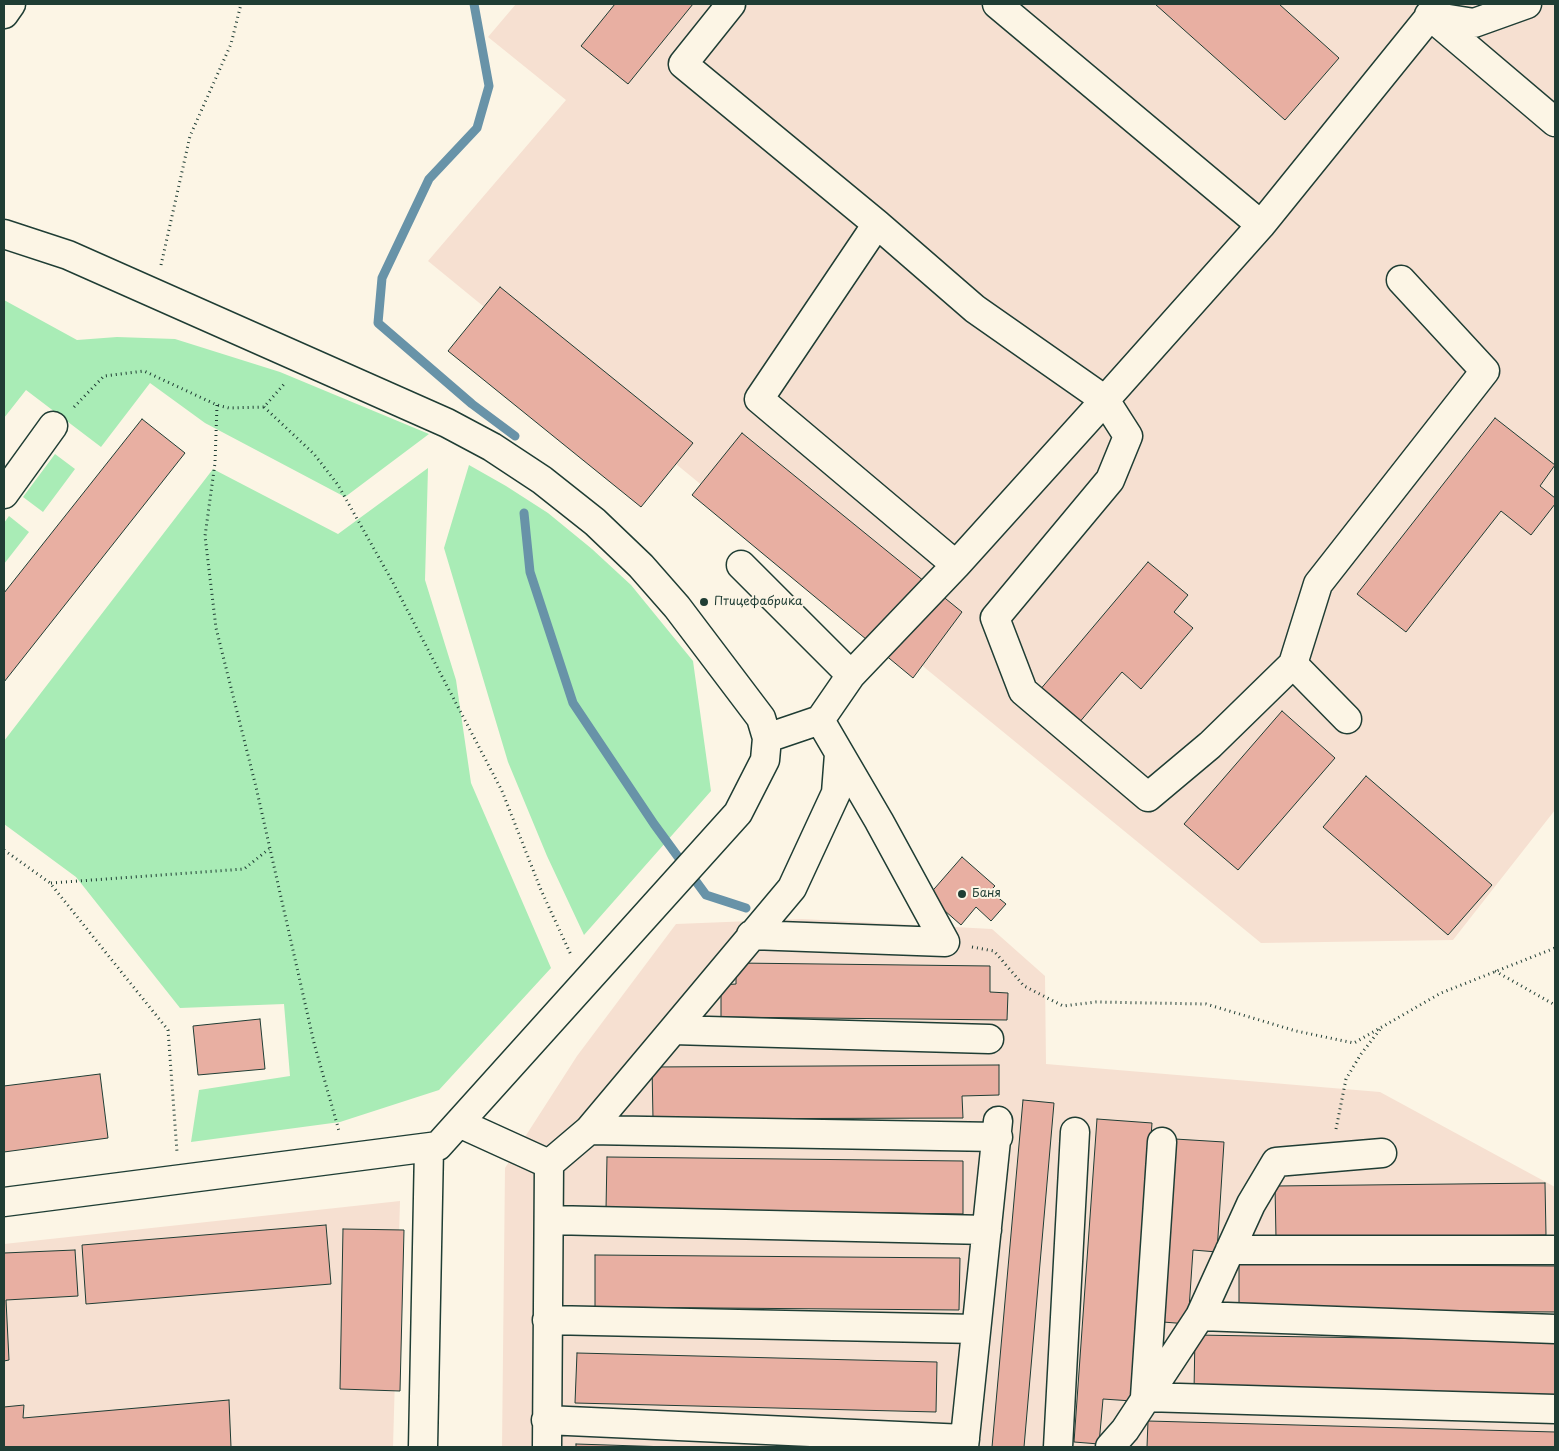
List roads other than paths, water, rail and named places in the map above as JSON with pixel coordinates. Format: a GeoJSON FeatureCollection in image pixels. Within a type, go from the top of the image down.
{"type":"FeatureCollection","features":[{"type":"Feature","properties":{"kind":"street"},"geometry":{"type":"LineString","coordinates":[[4,14],[11,4]]}},
{"type":"Feature","properties":{"kind":"street"},"geometry":{"type":"LineString","coordinates":[[731,4],[684,64],[877,224],[975,309],[1105,400],[1128,436],[1110,480],[995,618],[1023,692],[1148,797],[1210,745],[1293,664],[1318,584],[1484,371],[1402,280]]}},
{"type":"Feature","properties":{"kind":"street"},"geometry":{"type":"LineString","coordinates":[[997,4],[1261,225]]}},
{"type":"Feature","properties":{"kind":"street"},"geometry":{"type":"LineString","coordinates":[[1425,10],[1474,23],[1527,4]]}},
{"type":"Feature","properties":{"kind":"street"},"geometry":{"type":"LineString","coordinates":[[768,738],[820,720],[851,674],[956,565],[1261,225],[1425,10]]}},
{"type":"Feature","properties":{"kind":"street"},"geometry":{"type":"LineString","coordinates":[[1425,10],[1555,122]]}},
{"type":"Feature","properties":{"kind":"street"},"geometry":{"type":"LineString","coordinates":[[877,224],[759,399],[956,565]]}},
{"type":"Feature","properties":{"kind":"street"},"geometry":{"type":"LineString","coordinates":[[4,234],[68,255],[154,295],[447,423],[492,447],[542,480],[595,522],[641,566],[677,607],[761,718],[768,738],[765,760],[738,813],[585,985],[459,1123],[434,1147],[4,1202]]}},
{"type":"Feature","properties":{"kind":"street"},"geometry":{"type":"LineString","coordinates":[[4,494],[54,426]]}},
{"type":"Feature","properties":{"kind":"street"},"geometry":{"type":"LineString","coordinates":[[741,565],[851,674]]}},
{"type":"Feature","properties":{"kind":"street"},"geometry":{"type":"LineString","coordinates":[[1293,664],[1347,719]]}},
{"type":"Feature","properties":{"kind":"street"},"geometry":{"type":"LineString","coordinates":[[751,935],[945,942],[879,821],[820,720]]}},
{"type":"Feature","properties":{"kind":"street"},"geometry":{"type":"LineString","coordinates":[[549,1164],[589,1130],[792,888],[836,793],[839,754]]}},
{"type":"Feature","properties":{"kind":"street"},"geometry":{"type":"LineString","coordinates":[[673,1030],[989,1039]]}},
{"type":"Feature","properties":{"kind":"street"},"geometry":{"type":"LineString","coordinates":[[459,1123],[549,1164]]}},
{"type":"Feature","properties":{"kind":"street"},"geometry":{"type":"LineString","coordinates":[[546,1420],[965,1443],[998,1128],[589,1130]]}},
{"type":"Feature","properties":{"kind":"street"},"geometry":{"type":"LineString","coordinates":[[1058,1447],[1076,1132]]}},
{"type":"Feature","properties":{"kind":"street"},"geometry":{"type":"LineString","coordinates":[[1145,1397],[1162,1142]]}},
{"type":"Feature","properties":{"kind":"street"},"geometry":{"type":"LineString","coordinates":[[423,1447],[434,1147]]}},
{"type":"Feature","properties":{"kind":"street"},"geometry":{"type":"LineString","coordinates":[[1110,1447],[1125,1430],[1200,1316],[1251,1204],[1276,1162],[1382,1153]]}},
{"type":"Feature","properties":{"kind":"street"},"geometry":{"type":"LineString","coordinates":[[546,1447],[550,1220],[549,1164]]}},
{"type":"Feature","properties":{"kind":"street"},"geometry":{"type":"LineString","coordinates":[[550,1220],[986,1230]]}},
{"type":"Feature","properties":{"kind":"street"},"geometry":{"type":"LineString","coordinates":[[1230,1250],[1555,1250]]}},
{"type":"Feature","properties":{"kind":"street"},"geometry":{"type":"LineString","coordinates":[[1200,1316],[1555,1329]]}},
{"type":"Feature","properties":{"kind":"street"},"geometry":{"type":"LineString","coordinates":[[548,1320],[976,1329]]}},
{"type":"Feature","properties":{"kind":"street"},"geometry":{"type":"LineString","coordinates":[[1145,1397],[1555,1409]]}},
{"type":"Feature","properties":{"kind":"waterway"},"geometry":{"type":"LineString","coordinates":[[474,4],[489,86],[477,128],[429,179],[382,278],[378,323],[472,404],[515,436]]}},
{"type":"Feature","properties":{"kind":"waterway"},"geometry":{"type":"LineString","coordinates":[[524,513],[530,572],[573,703],[654,824],[706,895],[746,908]]}},
{"type":"Feature","properties":{"kind":"place","name":"Птицефабрика"},"geometry":{"type":"Point","coordinates":[704,602]}},
{"type":"Feature","properties":{"kind":"place","name":"Баня"},"geometry":{"type":"Point","coordinates":[962,894]}}]}
